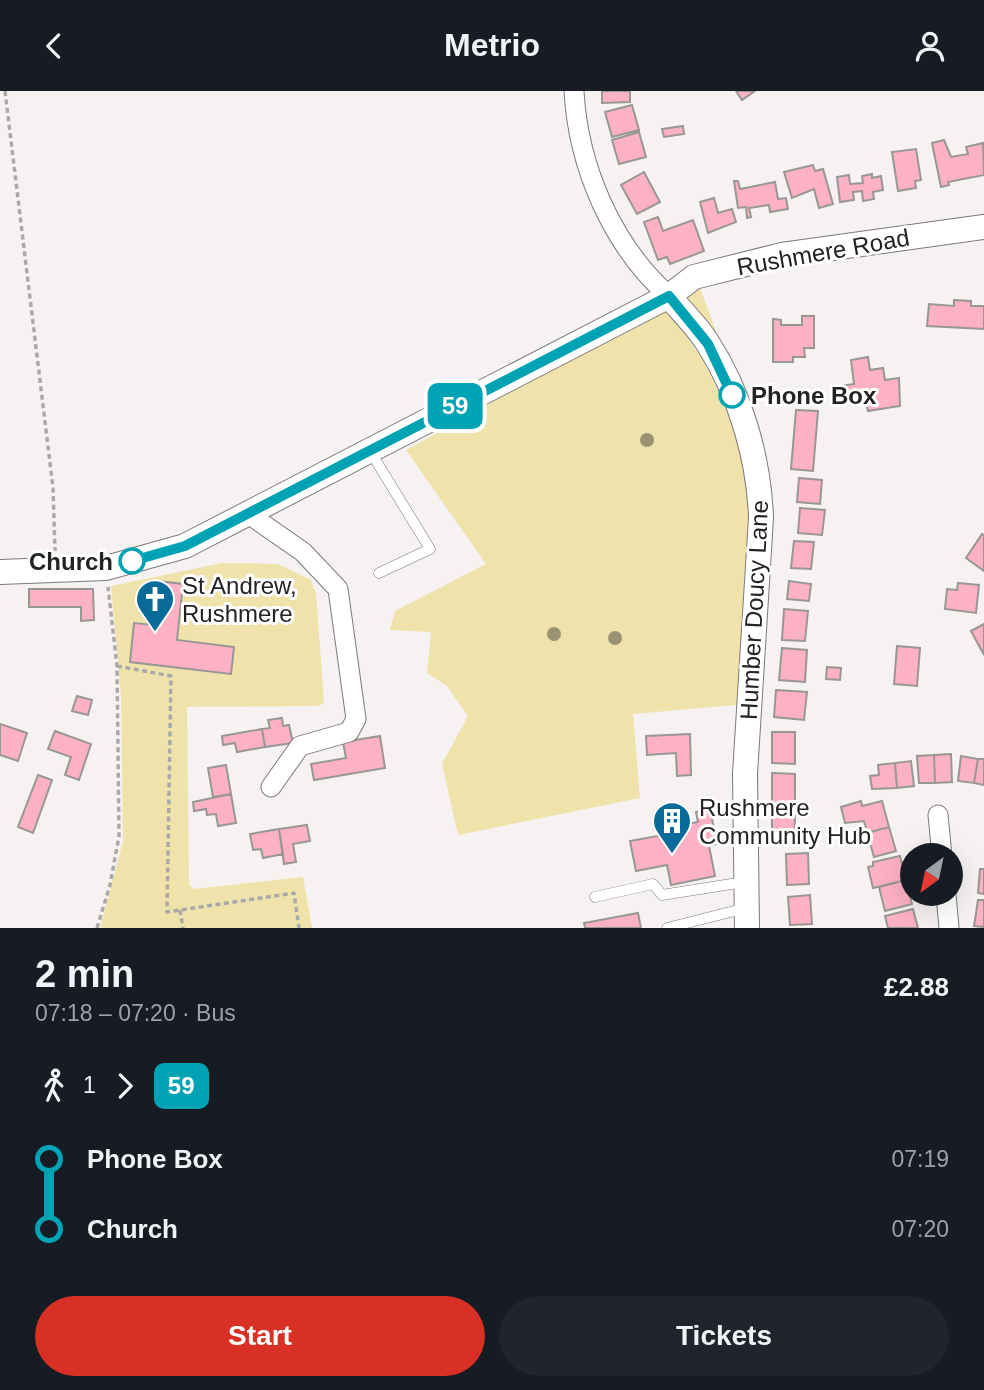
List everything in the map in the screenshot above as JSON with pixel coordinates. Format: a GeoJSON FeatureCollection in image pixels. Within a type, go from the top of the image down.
{"type":"FeatureCollection","features":[{"type":"Feature","properties":{"kind":"street","name":"Humber Doucy Lane"},"geometry":{"type":"LineString","coordinates":[[574,91],[581,143],[603,202],[630,254],[700,332],[719,364],[742,421],[760,486],[761,518],[745,774],[744,882],[747,918]]}},
{"type":"Feature","properties":{"kind":"street","name":"Rushmere Road"},"geometry":{"type":"LineString","coordinates":[[0,572],[106,568],[185,546],[669,296],[694,277],[782,255],[984,227]]}},
{"type":"Feature","properties":{"kind":"street"},"geometry":{"type":"LineString","coordinates":[[247,513],[303,552],[338,589],[356,719],[349,732],[300,746],[271,787]]}},
{"type":"Feature","properties":{"kind":"street"},"geometry":{"type":"LineString","coordinates":[[938,815],[941,843]]}},
{"type":"Feature","properties":{"kind":"street"},"geometry":{"type":"LineString","coordinates":[[947,907],[949,928]]}},
{"type":"Feature","properties":{"kind":"lane"},"geometry":{"type":"LineString","coordinates":[[369,451],[430,549],[379,573]]}},
{"type":"Feature","properties":{"kind":"lane"},"geometry":{"type":"LineString","coordinates":[[594,897],[653,884],[662,895],[744,882]]}},
{"type":"Feature","properties":{"kind":"lane"},"geometry":{"type":"LineString","coordinates":[[667,928],[747,918]]}},
{"type":"Feature","properties":{"kind":"path"},"geometry":{"type":"LineString","coordinates":[[5,91],[53,488],[56,571]]}},
{"type":"Feature","properties":{"kind":"path"},"geometry":{"type":"LineString","coordinates":[[97,928],[110,885],[119,836],[117,666],[106,568]]}},
{"type":"Feature","properties":{"kind":"path"},"geometry":{"type":"LineString","coordinates":[[117,666],[171,676],[167,912],[294,893],[299,928]]}},
{"type":"Feature","properties":{"kind":"path"},"geometry":{"type":"LineString","coordinates":[[180,910],[183,928]]}},
{"type":"Feature","properties":{"kind":"shaded area"},"geometry":{"type":"Polygon","coordinates":[[[698,283],[729,366],[686,304],[686,292],[698,283]]]}},
{"type":"Feature","properties":{"kind":"shaded area"},"geometry":{"type":"Polygon","coordinates":[[[665,306],[701,357],[734,421],[749,494],[749,566],[737,705],[633,714],[640,798],[458,835],[442,764],[468,716],[447,686],[427,673],[431,632],[390,630],[395,611],[486,564],[406,450],[665,306]]]}},
{"type":"Feature","properties":{"kind":"shaded area"},"geometry":{"type":"Polygon","coordinates":[[[222,563],[278,564],[311,580],[316,593],[324,702],[319,706],[187,707],[189,884],[194,889],[303,877],[312,928],[100,928],[123,841],[121,695],[111,586],[222,563]]]}},
{"type":"Feature","properties":{"kind":"building"},"geometry":{"type":"Polygon","coordinates":[[[602,91],[630,91],[630,102],[602,103],[602,91]]]}},
{"type":"Feature","properties":{"kind":"building"},"geometry":{"type":"Polygon","coordinates":[[[736,91],[755,91],[742,100],[736,91]]]}},
{"type":"Feature","properties":{"kind":"building"},"geometry":{"type":"Polygon","coordinates":[[[632,105],[639,130],[612,137],[605,112],[632,105]]]}},
{"type":"Feature","properties":{"kind":"building"},"geometry":{"type":"Polygon","coordinates":[[[683,126],[684,134],[664,137],[662,129],[683,126]]]}},
{"type":"Feature","properties":{"kind":"building"},"geometry":{"type":"Polygon","coordinates":[[[639,132],[646,157],[619,164],[612,140],[639,132]]]}},
{"type":"Feature","properties":{"kind":"building"},"geometry":{"type":"Polygon","coordinates":[[[944,140],[951,157],[968,154],[966,147],[983,143],[984,175],[948,182],[949,185],[941,187],[932,143],[944,140]]]}},
{"type":"Feature","properties":{"kind":"building"},"geometry":{"type":"Polygon","coordinates":[[[916,149],[921,180],[915,181],[916,188],[898,191],[892,152],[916,149]]]}},
{"type":"Feature","properties":{"kind":"building"},"geometry":{"type":"Polygon","coordinates":[[[813,165],[815,171],[823,169],[833,204],[819,208],[814,189],[792,198],[784,172],[813,165]]]}},
{"type":"Feature","properties":{"kind":"building"},"geometry":{"type":"Polygon","coordinates":[[[644,172],[660,202],[637,214],[621,185],[644,172]]]}},
{"type":"Feature","properties":{"kind":"building"},"geometry":{"type":"Polygon","coordinates":[[[872,174],[872,178],[881,176],[883,190],[873,192],[874,199],[863,201],[862,191],[853,192],[854,200],[840,202],[837,177],[849,175],[850,184],[863,183],[862,176],[872,174]]]}},
{"type":"Feature","properties":{"kind":"building"},"geometry":{"type":"Polygon","coordinates":[[[734,181],[738,181],[740,189],[775,182],[778,199],[786,198],[788,209],[770,212],[769,205],[749,208],[751,217],[747,218],[746,207],[738,208],[734,181]]]}},
{"type":"Feature","properties":{"kind":"building"},"geometry":{"type":"Polygon","coordinates":[[[714,198],[718,213],[732,209],[736,222],[708,233],[700,202],[714,198]]]}},
{"type":"Feature","properties":{"kind":"building"},"geometry":{"type":"Polygon","coordinates":[[[658,217],[663,231],[693,220],[704,251],[670,264],[667,257],[658,260],[644,222],[658,217]]]}},
{"type":"Feature","properties":{"kind":"building"},"geometry":{"type":"Polygon","coordinates":[[[954,300],[971,301],[971,306],[984,306],[984,329],[927,326],[929,304],[954,306],[954,300]]]}},
{"type":"Feature","properties":{"kind":"building"},"geometry":{"type":"Polygon","coordinates":[[[802,316],[814,316],[814,348],[804,348],[805,357],[793,357],[793,362],[773,362],[773,319],[781,320],[781,325],[802,325],[802,316]]]}},
{"type":"Feature","properties":{"kind":"building"},"geometry":{"type":"Polygon","coordinates":[[[868,357],[870,370],[883,368],[885,380],[899,378],[900,406],[868,411],[866,401],[850,404],[849,395],[836,397],[834,387],[854,384],[851,360],[868,357]]]}},
{"type":"Feature","properties":{"kind":"building"},"geometry":{"type":"Polygon","coordinates":[[[796,410],[818,411],[813,471],[791,469],[796,410]]]}},
{"type":"Feature","properties":{"kind":"building"},"geometry":{"type":"Polygon","coordinates":[[[799,478],[822,480],[820,504],[797,502],[799,478]]]}},
{"type":"Feature","properties":{"kind":"building"},"geometry":{"type":"Polygon","coordinates":[[[800,508],[825,510],[822,535],[798,533],[800,508]]]}},
{"type":"Feature","properties":{"kind":"building"},"geometry":{"type":"Polygon","coordinates":[[[982,534],[984,535],[984,571],[966,558],[982,534]]]}},
{"type":"Feature","properties":{"kind":"building"},"geometry":{"type":"Polygon","coordinates":[[[794,541],[814,542],[811,569],[791,568],[794,541]]]}},
{"type":"Feature","properties":{"kind":"building","name":"St Andrew, Rushmere"},"geometry":{"type":"Polygon","coordinates":[[[158,581],[183,584],[177,640],[234,647],[231,674],[130,662],[134,623],[153,625],[158,581]]]}},
{"type":"Feature","properties":{"kind":"building"},"geometry":{"type":"Polygon","coordinates":[[[789,581],[811,584],[809,601],[787,599],[789,581]]]}},
{"type":"Feature","properties":{"kind":"building"},"geometry":{"type":"Polygon","coordinates":[[[958,583],[979,585],[976,613],[945,609],[947,589],[957,590],[958,583]]]}},
{"type":"Feature","properties":{"kind":"building"},"geometry":{"type":"Polygon","coordinates":[[[29,589],[93,589],[94,620],[81,621],[81,607],[29,607],[29,589]]]}},
{"type":"Feature","properties":{"kind":"building"},"geometry":{"type":"Polygon","coordinates":[[[784,609],[808,611],[805,641],[782,640],[784,609]]]}},
{"type":"Feature","properties":{"kind":"building"},"geometry":{"type":"Polygon","coordinates":[[[984,624],[984,655],[971,631],[984,624]]]}},
{"type":"Feature","properties":{"kind":"building"},"geometry":{"type":"Polygon","coordinates":[[[897,646],[920,648],[917,686],[894,684],[897,646]]]}},
{"type":"Feature","properties":{"kind":"building"},"geometry":{"type":"Polygon","coordinates":[[[782,648],[807,650],[805,682],[779,680],[782,648]]]}},
{"type":"Feature","properties":{"kind":"building"},"geometry":{"type":"Polygon","coordinates":[[[827,667],[841,668],[840,680],[826,679],[827,667]]]}},
{"type":"Feature","properties":{"kind":"building"},"geometry":{"type":"Polygon","coordinates":[[[776,690],[807,692],[804,720],[774,717],[776,690]]]}},
{"type":"Feature","properties":{"kind":"building"},"geometry":{"type":"Polygon","coordinates":[[[77,696],[92,700],[88,715],[72,711],[77,696]]]}},
{"type":"Feature","properties":{"kind":"building"},"geometry":{"type":"Polygon","coordinates":[[[282,718],[283,726],[289,725],[293,743],[265,747],[262,729],[270,728],[268,720],[282,718]]]}},
{"type":"Feature","properties":{"kind":"building"},"geometry":{"type":"Polygon","coordinates":[[[0,724],[27,733],[18,761],[0,755],[0,724]]]}},
{"type":"Feature","properties":{"kind":"building"},"geometry":{"type":"Polygon","coordinates":[[[262,729],[265,747],[237,752],[235,743],[223,745],[222,736],[262,729]]]}},
{"type":"Feature","properties":{"kind":"building"},"geometry":{"type":"Polygon","coordinates":[[[55,731],[91,744],[79,780],[65,775],[71,757],[48,749],[55,731]]]}},
{"type":"Feature","properties":{"kind":"building"},"geometry":{"type":"Polygon","coordinates":[[[772,732],[795,732],[795,764],[772,763],[772,732]]]}},
{"type":"Feature","properties":{"kind":"building"},"geometry":{"type":"Polygon","coordinates":[[[690,734],[691,775],[677,776],[676,753],[647,755],[646,736],[690,734]]]}},
{"type":"Feature","properties":{"kind":"building"},"geometry":{"type":"Polygon","coordinates":[[[380,736],[385,768],[314,780],[311,764],[346,758],[343,742],[380,736]]]}},
{"type":"Feature","properties":{"kind":"building"},"geometry":{"type":"Polygon","coordinates":[[[951,754],[952,782],[935,783],[934,755],[951,754]]]}},
{"type":"Feature","properties":{"kind":"building"},"geometry":{"type":"Polygon","coordinates":[[[934,755],[935,783],[919,783],[917,756],[934,755]]]}},
{"type":"Feature","properties":{"kind":"building"},"geometry":{"type":"Polygon","coordinates":[[[961,756],[978,759],[974,783],[958,781],[961,756]]]}},
{"type":"Feature","properties":{"kind":"building"},"geometry":{"type":"Polygon","coordinates":[[[978,759],[984,759],[984,785],[974,783],[978,759]]]}},
{"type":"Feature","properties":{"kind":"building"},"geometry":{"type":"Polygon","coordinates":[[[911,761],[914,786],[897,788],[895,763],[911,761]]]}},
{"type":"Feature","properties":{"kind":"building"},"geometry":{"type":"Polygon","coordinates":[[[895,763],[897,788],[872,789],[870,776],[879,775],[878,765],[895,763]]]}},
{"type":"Feature","properties":{"kind":"building"},"geometry":{"type":"Polygon","coordinates":[[[226,765],[231,794],[213,797],[208,768],[226,765]]]}},
{"type":"Feature","properties":{"kind":"building"},"geometry":{"type":"Polygon","coordinates":[[[772,773],[795,774],[795,804],[772,804],[772,773]]]}},
{"type":"Feature","properties":{"kind":"building"},"geometry":{"type":"Polygon","coordinates":[[[38,775],[52,780],[33,833],[18,827],[38,775]]]}},
{"type":"Feature","properties":{"kind":"building"},"geometry":{"type":"Polygon","coordinates":[[[231,794],[236,823],[218,826],[216,814],[207,815],[206,809],[194,811],[193,802],[231,794]]]}},
{"type":"Feature","properties":{"kind":"building"},"geometry":{"type":"Polygon","coordinates":[[[861,801],[862,806],[882,801],[889,827],[867,833],[864,821],[845,823],[841,807],[861,801]]]}},
{"type":"Feature","properties":{"kind":"building","name":"Rushmere Community Hub"},"geometry":{"type":"Polygon","coordinates":[[[710,809],[717,844],[709,846],[715,876],[671,885],[667,865],[636,871],[630,841],[674,833],[673,827],[698,822],[696,812],[710,809]]]}},
{"type":"Feature","properties":{"kind":"building"},"geometry":{"type":"Polygon","coordinates":[[[772,814],[795,814],[794,845],[772,845],[772,814]]]}},
{"type":"Feature","properties":{"kind":"building"},"geometry":{"type":"Polygon","coordinates":[[[307,825],[310,841],[293,844],[296,862],[284,864],[279,829],[307,825]]]}},
{"type":"Feature","properties":{"kind":"building"},"geometry":{"type":"Polygon","coordinates":[[[889,827],[896,851],[874,857],[867,833],[889,827]]]}},
{"type":"Feature","properties":{"kind":"building"},"geometry":{"type":"Polygon","coordinates":[[[279,829],[283,854],[263,858],[261,849],[253,850],[250,834],[279,829]]]}},
{"type":"Feature","properties":{"kind":"building"},"geometry":{"type":"Polygon","coordinates":[[[808,853],[809,884],[787,885],[786,854],[808,853]]]}},
{"type":"Feature","properties":{"kind":"building"},"geometry":{"type":"Polygon","coordinates":[[[900,856],[900,881],[873,888],[868,867],[873,866],[873,862],[900,856]]]}},
{"type":"Feature","properties":{"kind":"building"},"geometry":{"type":"Polygon","coordinates":[[[980,869],[984,869],[984,894],[978,893],[980,869]]]}},
{"type":"Feature","properties":{"kind":"building"},"geometry":{"type":"Polygon","coordinates":[[[900,882],[900,907],[885,911],[879,887],[900,882]]]}},
{"type":"Feature","properties":{"kind":"building"},"geometry":{"type":"Polygon","coordinates":[[[810,895],[812,924],[790,925],[788,897],[810,895]]]}},
{"type":"Feature","properties":{"kind":"building"},"geometry":{"type":"Polygon","coordinates":[[[978,900],[984,900],[984,927],[974,926],[978,900]]]}},
{"type":"Feature","properties":{"kind":"building"},"geometry":{"type":"Polygon","coordinates":[[[913,909],[918,928],[888,928],[885,916],[913,909]]]}},
{"type":"Feature","properties":{"kind":"building"},"geometry":{"type":"Polygon","coordinates":[[[638,913],[641,928],[585,928],[584,923],[638,913]]]}},
{"type":"Feature","properties":{"kind":"bus line","name":"59"},"geometry":{"type":"LineString","coordinates":[[132,561],[185,546],[669,296],[708,344],[732,395]]}},
{"type":"Feature","properties":{"kind":"place","name":"Phone Box"},"geometry":{"type":"Point","coordinates":[732,395]}},
{"type":"Feature","properties":{"kind":"place","name":"Church"},"geometry":{"type":"Point","coordinates":[132,561]}},
{"type":"Feature","properties":{"kind":"place","name":"St Andrew, Rushmere"},"geometry":{"type":"Point","coordinates":[155,633]}},
{"type":"Feature","properties":{"kind":"place","name":"Rushmere Community Hub"},"geometry":{"type":"Point","coordinates":[672,855]}}]}
